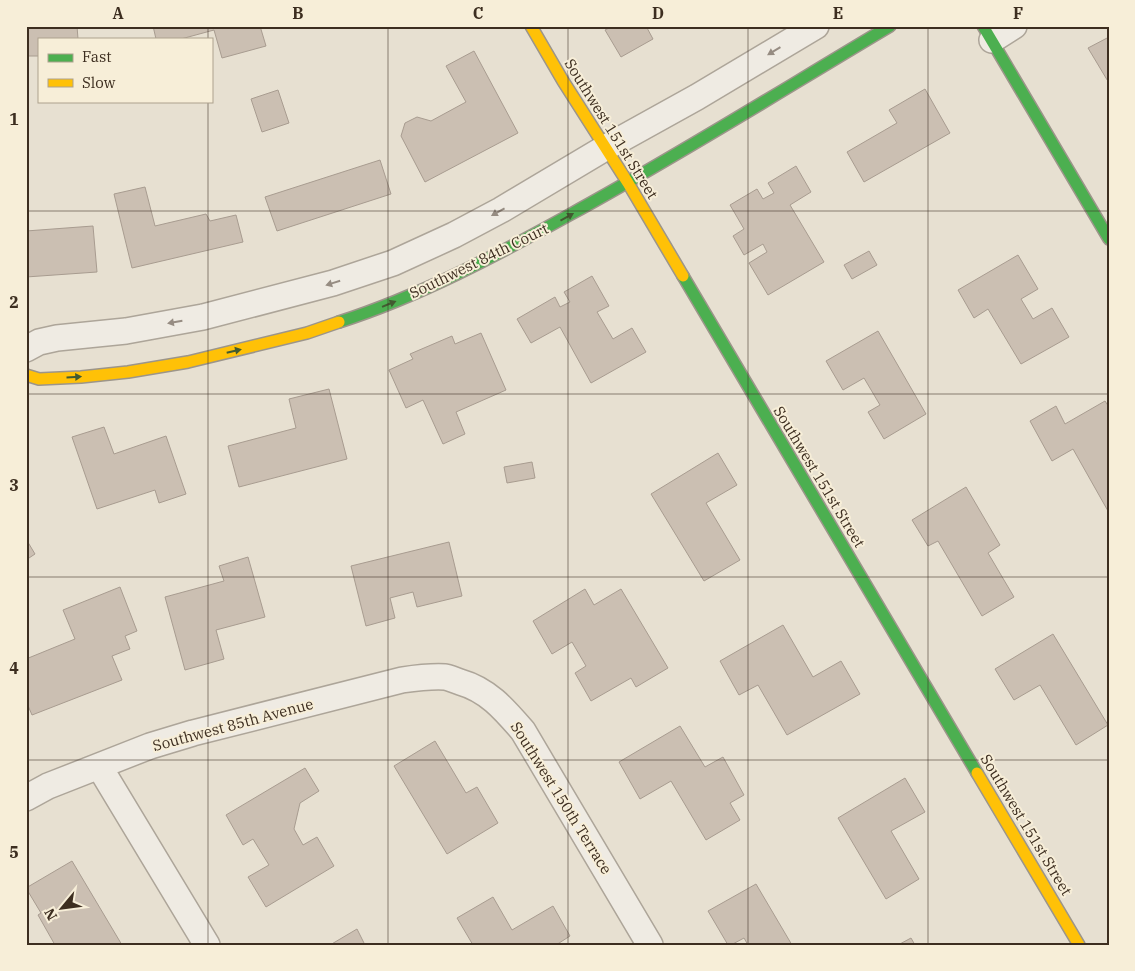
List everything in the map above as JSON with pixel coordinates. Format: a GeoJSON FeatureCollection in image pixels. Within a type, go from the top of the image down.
{"type":"FeatureCollection","features":[{"type":"Feature","properties":{"kind":"street","name":"Southwest 151st Street"},"geometry":{"type":"LineString","coordinates":[[531,26],[563,81],[628,183],[1079,945]]}},
{"type":"Feature","properties":{"kind":"street"},"geometry":{"type":"LineString","coordinates":[[26,350],[38,342],[57,338],[126,331],[203,317],[333,283],[394,263],[454,235],[493,214],[816,26]]}},
{"type":"Feature","properties":{"kind":"street","name":"Southwest 84th Court"},"geometry":{"type":"LineString","coordinates":[[26,375],[39,379],[81,377],[128,372],[188,362],[307,333],[362,315],[477,265],[552,225],[628,183],[890,26]]}},
{"type":"Feature","properties":{"kind":"street"},"geometry":{"type":"LineString","coordinates":[[1014,26],[988,33],[1109,239]]}},
{"type":"Feature","properties":{"kind":"street","name":"Southwest 85th Avenue"},"geometry":{"type":"LineString","coordinates":[[26,798],[48,786],[150,746],[193,733],[402,680],[426,677],[447,678]]}},
{"type":"Feature","properties":{"kind":"street","name":"Southwest 150th Terrace"},"geometry":{"type":"LineString","coordinates":[[447,678],[472,685],[490,696],[506,710],[522,731],[650,945]]}},
{"type":"Feature","properties":{"kind":"street"},"geometry":{"type":"LineString","coordinates":[[99,766],[207,945]]}},
{"type":"Feature","properties":{"kind":"building"},"geometry":{"type":"Polygon","coordinates":[[[26,26],[77,26],[78,38],[38,38],[38,56],[26,56],[26,26]]]}},
{"type":"Feature","properties":{"kind":"building"},"geometry":{"type":"Polygon","coordinates":[[[153,26],[260,26],[266,46],[222,58],[214,30],[185,38],[156,38],[153,26]]]}},
{"type":"Feature","properties":{"kind":"building"},"geometry":{"type":"Polygon","coordinates":[[[608,26],[646,26],[653,39],[621,57],[605,30],[609,28],[608,26]]]}},
{"type":"Feature","properties":{"kind":"building"},"geometry":{"type":"Polygon","coordinates":[[[1109,37],[1109,83],[1088,48],[1109,37]]]}},
{"type":"Feature","properties":{"kind":"building"},"geometry":{"type":"Polygon","coordinates":[[[474,51],[518,133],[425,182],[401,136],[405,123],[417,117],[431,121],[466,102],[446,66],[474,51]]]}},
{"type":"Feature","properties":{"kind":"building"},"geometry":{"type":"Polygon","coordinates":[[[925,89],[950,133],[864,182],[847,152],[897,123],[889,110],[925,89]]]}},
{"type":"Feature","properties":{"kind":"building"},"geometry":{"type":"Polygon","coordinates":[[[278,90],[289,123],[262,132],[251,99],[278,90]]]}},
{"type":"Feature","properties":{"kind":"building"},"geometry":{"type":"Polygon","coordinates":[[[380,160],[391,194],[277,231],[265,197],[380,160]]]}},
{"type":"Feature","properties":{"kind":"building"},"geometry":{"type":"Polygon","coordinates":[[[796,166],[811,192],[790,205],[824,262],[768,295],[749,263],[767,252],[763,244],[744,255],[733,236],[744,229],[730,205],[757,189],[763,199],[774,193],[768,183],[796,166]]]}},
{"type":"Feature","properties":{"kind":"building"},"geometry":{"type":"Polygon","coordinates":[[[145,187],[155,226],[206,214],[210,221],[236,215],[243,242],[132,268],[114,194],[145,187]]]}},
{"type":"Feature","properties":{"kind":"building"},"geometry":{"type":"Polygon","coordinates":[[[93,226],[97,272],[26,277],[26,231],[93,226]]]}},
{"type":"Feature","properties":{"kind":"building"},"geometry":{"type":"Polygon","coordinates":[[[869,251],[877,265],[852,279],[844,265],[869,251]]]}},
{"type":"Feature","properties":{"kind":"building"},"geometry":{"type":"Polygon","coordinates":[[[1018,255],[1038,289],[1021,299],[1033,319],[1052,308],[1069,337],[1021,364],[988,309],[974,318],[958,290],[1018,255]]]}},
{"type":"Feature","properties":{"kind":"building"},"geometry":{"type":"Polygon","coordinates":[[[592,276],[609,306],[597,312],[613,339],[632,328],[646,352],[591,383],[560,327],[531,343],[517,319],[555,297],[560,307],[570,302],[564,292],[592,276]]]}},
{"type":"Feature","properties":{"kind":"building"},"geometry":{"type":"Polygon","coordinates":[[[878,331],[926,414],[884,439],[868,412],[880,405],[864,378],[843,390],[826,361],[878,331]]]}},
{"type":"Feature","properties":{"kind":"building"},"geometry":{"type":"Polygon","coordinates":[[[481,333],[506,390],[456,412],[465,434],[443,444],[423,400],[406,408],[389,370],[413,359],[410,354],[452,336],[455,344],[481,333]]]}},
{"type":"Feature","properties":{"kind":"building"},"geometry":{"type":"Polygon","coordinates":[[[329,389],[347,459],[239,487],[228,446],[296,428],[289,399],[329,389]]]}},
{"type":"Feature","properties":{"kind":"building"},"geometry":{"type":"Polygon","coordinates":[[[1105,401],[1109,407],[1108,511],[1073,449],[1052,461],[1030,421],[1056,406],[1065,424],[1105,401]]]}},
{"type":"Feature","properties":{"kind":"building"},"geometry":{"type":"Polygon","coordinates":[[[104,427],[114,454],[166,436],[186,494],[159,503],[155,490],[97,509],[72,437],[104,427]]]}},
{"type":"Feature","properties":{"kind":"building"},"geometry":{"type":"Polygon","coordinates":[[[718,453],[737,485],[706,503],[740,560],[704,581],[651,494],[718,453]]]}},
{"type":"Feature","properties":{"kind":"building"},"geometry":{"type":"Polygon","coordinates":[[[532,462],[535,478],[507,483],[504,467],[532,462]]]}},
{"type":"Feature","properties":{"kind":"building"},"geometry":{"type":"Polygon","coordinates":[[[966,487],[1000,545],[988,553],[1014,597],[982,616],[938,541],[928,546],[912,520],[966,487]]]}},
{"type":"Feature","properties":{"kind":"building"},"geometry":{"type":"Polygon","coordinates":[[[26,539],[35,554],[26,560],[26,539]]]}},
{"type":"Feature","properties":{"kind":"building"},"geometry":{"type":"Polygon","coordinates":[[[449,542],[462,596],[417,607],[413,592],[390,598],[395,618],[366,626],[351,566],[449,542]]]}},
{"type":"Feature","properties":{"kind":"building"},"geometry":{"type":"Polygon","coordinates":[[[248,557],[265,617],[216,630],[224,659],[185,670],[165,597],[224,581],[219,566],[248,557]]]}},
{"type":"Feature","properties":{"kind":"building"},"geometry":{"type":"Polygon","coordinates":[[[120,587],[137,631],[125,636],[130,649],[112,656],[122,680],[32,715],[26,701],[26,659],[75,639],[63,610],[120,587]]]}},
{"type":"Feature","properties":{"kind":"building"},"geometry":{"type":"Polygon","coordinates":[[[585,589],[594,605],[621,589],[668,668],[636,687],[631,678],[591,701],[575,673],[586,666],[572,642],[552,654],[533,621],[585,589]]]}},
{"type":"Feature","properties":{"kind":"building"},"geometry":{"type":"Polygon","coordinates":[[[783,625],[813,677],[841,661],[860,694],[787,735],[758,685],[739,695],[720,661],[783,625]]]}},
{"type":"Feature","properties":{"kind":"building"},"geometry":{"type":"Polygon","coordinates":[[[1053,634],[1108,725],[1076,745],[1040,685],[1014,700],[995,669],[1053,634]]]}},
{"type":"Feature","properties":{"kind":"building"},"geometry":{"type":"Polygon","coordinates":[[[680,726],[705,767],[723,757],[744,795],[730,803],[740,820],[706,840],[671,781],[640,799],[619,762],[680,726]]]}},
{"type":"Feature","properties":{"kind":"building"},"geometry":{"type":"Polygon","coordinates":[[[435,741],[466,793],[477,787],[498,823],[447,854],[394,766],[435,741]]]}},
{"type":"Feature","properties":{"kind":"building"},"geometry":{"type":"Polygon","coordinates":[[[305,768],[319,791],[300,803],[294,829],[303,845],[317,837],[334,866],[266,907],[248,877],[269,865],[253,839],[243,845],[226,815],[305,768]]]}},
{"type":"Feature","properties":{"kind":"building"},"geometry":{"type":"Polygon","coordinates":[[[905,778],[925,812],[891,831],[919,879],[886,899],[838,818],[905,778]]]}},
{"type":"Feature","properties":{"kind":"building"},"geometry":{"type":"Polygon","coordinates":[[[72,861],[122,945],[55,945],[38,915],[41,913],[26,888],[72,861]]]}},
{"type":"Feature","properties":{"kind":"building"},"geometry":{"type":"Polygon","coordinates":[[[756,884],[792,945],[748,945],[744,938],[728,945],[708,911],[756,884]]]}},
{"type":"Feature","properties":{"kind":"building"},"geometry":{"type":"Polygon","coordinates":[[[493,897],[512,930],[553,906],[570,936],[556,945],[473,945],[457,918],[493,897]]]}},
{"type":"Feature","properties":{"kind":"building"},"geometry":{"type":"Polygon","coordinates":[[[357,929],[365,945],[330,945],[357,929]]]}},
{"type":"Feature","properties":{"kind":"building"},"geometry":{"type":"Polygon","coordinates":[[[911,938],[915,945],[898,945],[911,938]]]}},
{"type":"Feature","properties":{"kind":"traffic: fast"},"geometry":{"type":"LineString","coordinates":[[339,322],[399,300],[458,274],[515,245],[652,169],[890,26]]}},
{"type":"Feature","properties":{"kind":"traffic: fast"},"geometry":{"type":"LineString","coordinates":[[983,26],[1109,239]]}},
{"type":"Feature","properties":{"kind":"traffic: fast"},"geometry":{"type":"LineString","coordinates":[[683,276],[977,773]]}},
{"type":"Feature","properties":{"kind":"traffic: slow"},"geometry":{"type":"LineString","coordinates":[[531,26],[683,276]]}},
{"type":"Feature","properties":{"kind":"traffic: slow"},"geometry":{"type":"LineString","coordinates":[[26,375],[39,379],[81,377],[128,372],[188,362],[307,333],[339,322]]}},
{"type":"Feature","properties":{"kind":"traffic: slow"},"geometry":{"type":"LineString","coordinates":[[977,773],[1079,945]]}}]}
